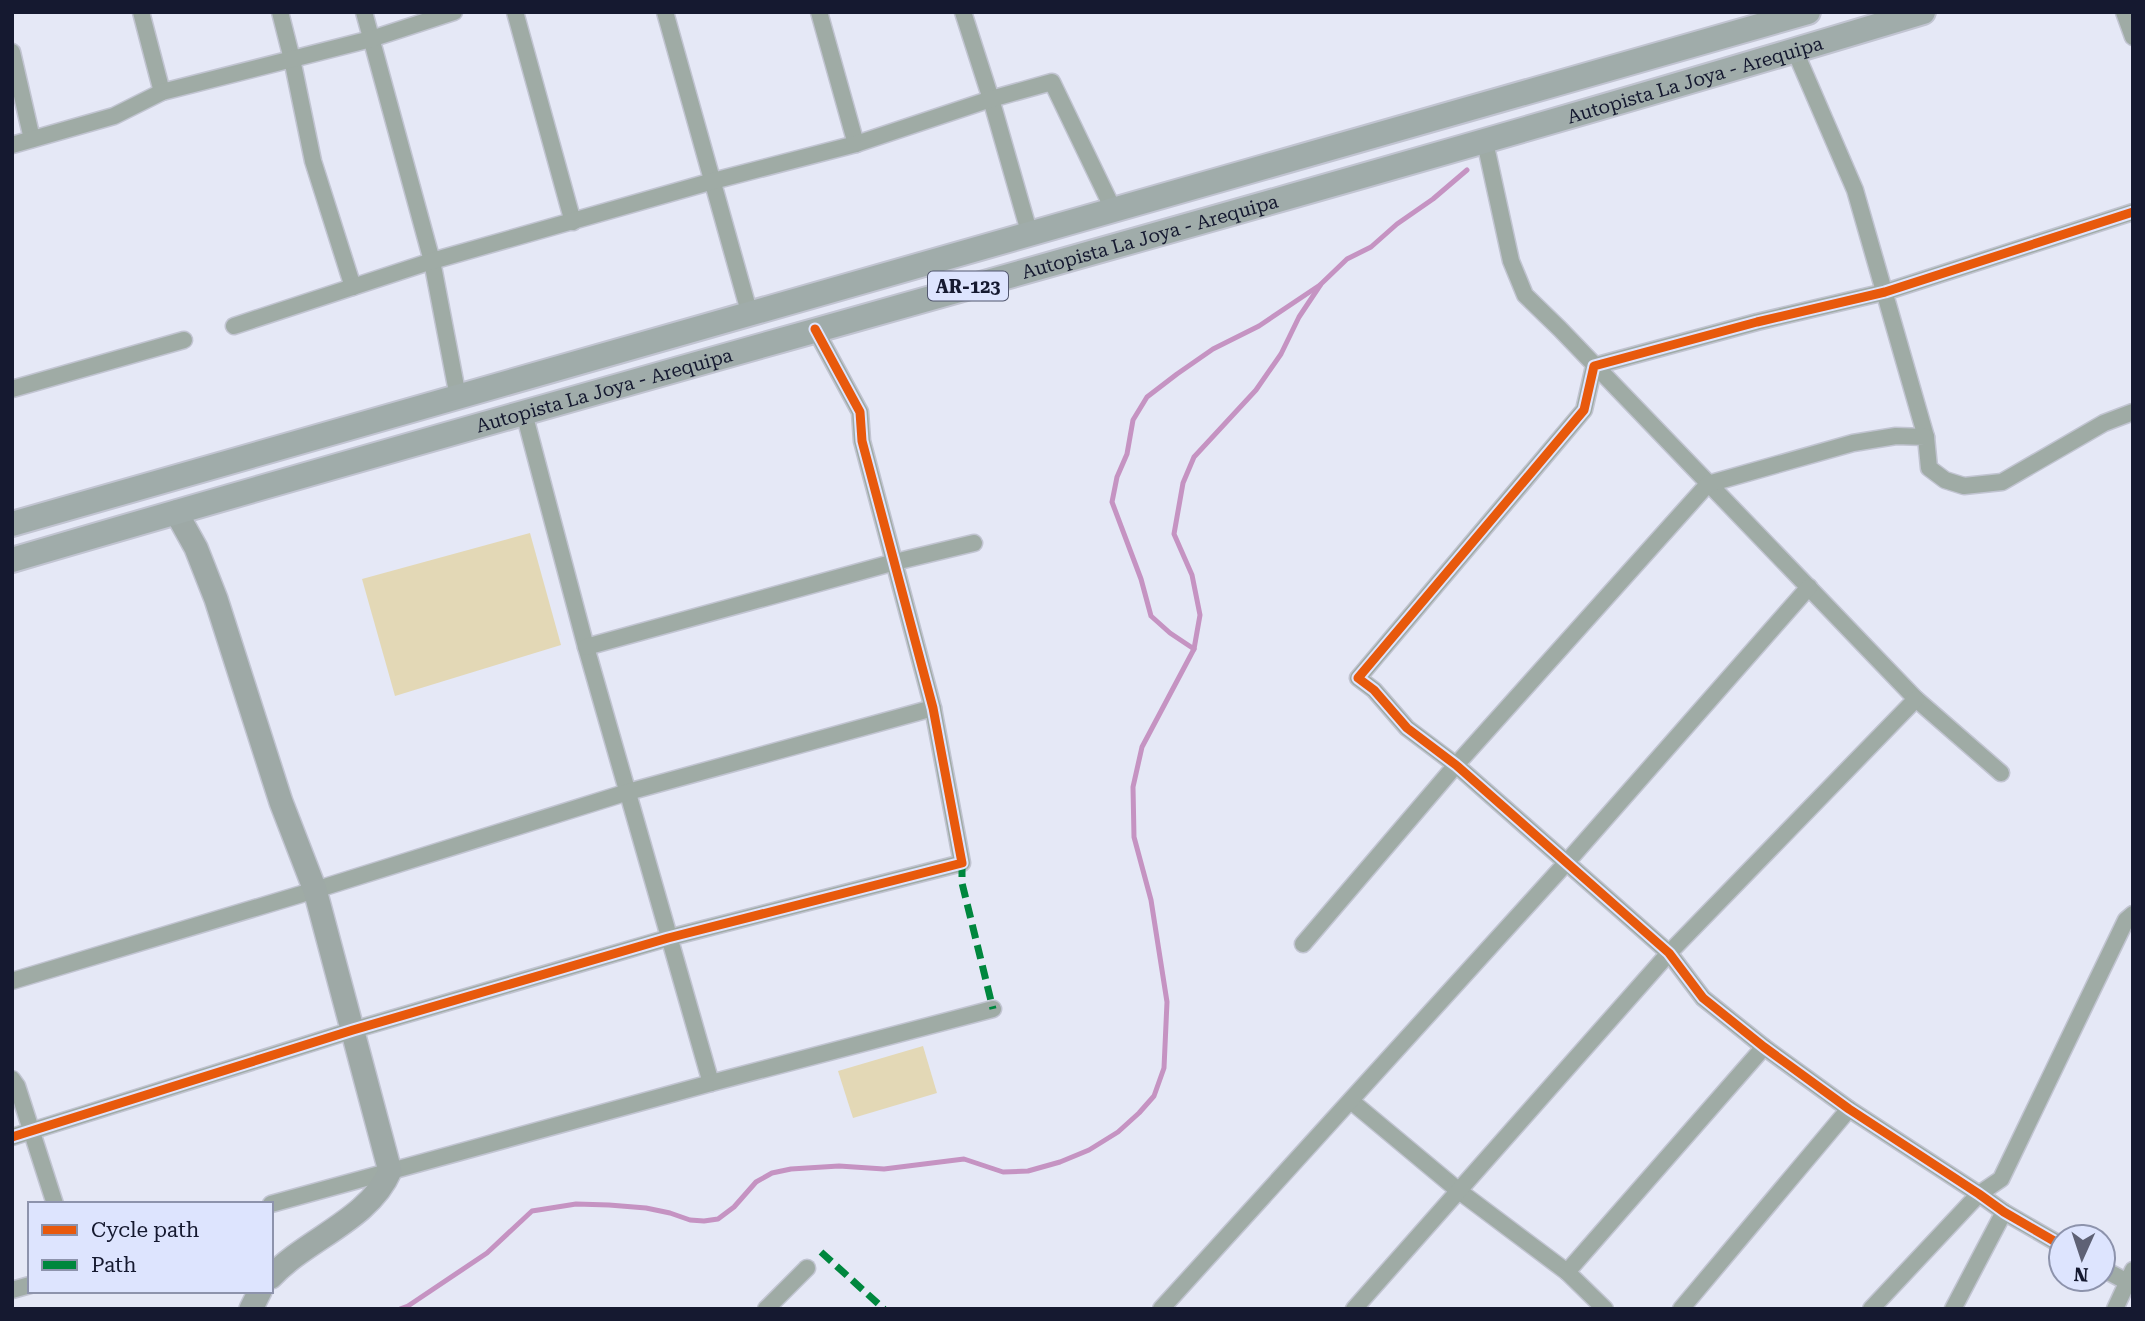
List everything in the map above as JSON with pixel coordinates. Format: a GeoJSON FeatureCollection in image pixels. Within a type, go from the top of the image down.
{"type":"FeatureCollection","features":[{"type":"Feature","properties":{"kind":"main road","name":"Autopista La Joya - Arequipa"},"geometry":{"type":"LineString","coordinates":[[12,524],[1808,12]]}},
{"type":"Feature","properties":{"kind":"main road","name":"Autopista La Joya - Arequipa"},"geometry":{"type":"LineString","coordinates":[[12,560],[815,329],[1485,142],[1923,12]]}},
{"type":"Feature","properties":{"kind":"street"},"geometry":{"type":"LineString","coordinates":[[141,12],[162,92]]}},
{"type":"Feature","properties":{"kind":"street"},"geometry":{"type":"LineString","coordinates":[[280,12],[313,161],[353,287]]}},
{"type":"Feature","properties":{"kind":"street"},"geometry":{"type":"LineString","coordinates":[[364,12],[432,261],[458,397]]}},
{"type":"Feature","properties":{"kind":"street"},"geometry":{"type":"LineString","coordinates":[[12,145],[114,117],[162,92],[371,39],[454,12]]}},
{"type":"Feature","properties":{"kind":"street"},"geometry":{"type":"LineString","coordinates":[[515,12],[573,222]]}},
{"type":"Feature","properties":{"kind":"street"},"geometry":{"type":"LineString","coordinates":[[665,12],[750,315]]}},
{"type":"Feature","properties":{"kind":"street"},"geometry":{"type":"LineString","coordinates":[[819,12],[856,144]]}},
{"type":"Feature","properties":{"kind":"street"},"geometry":{"type":"LineString","coordinates":[[964,12],[1030,235]]}},
{"type":"Feature","properties":{"kind":"street"},"geometry":{"type":"LineString","coordinates":[[2124,12],[2133,37]]}},
{"type":"Feature","properties":{"kind":"street"},"geometry":{"type":"LineString","coordinates":[[1795,51],[1856,190],[1926,437],[1929,468],[1945,480],[1964,486],[2002,482],[2104,423],[2133,412]]}},
{"type":"Feature","properties":{"kind":"street"},"geometry":{"type":"LineString","coordinates":[[12,52],[32,139]]}},
{"type":"Feature","properties":{"kind":"street"},"geometry":{"type":"LineString","coordinates":[[234,326],[432,261],[713,181],[856,144],[991,99],[1052,82],[1114,211]]}},
{"type":"Feature","properties":{"kind":"street"},"geometry":{"type":"LineString","coordinates":[[1485,142],[1511,261],[1524,295],[1560,329],[1916,699],[2001,773]]}},
{"type":"Feature","properties":{"kind":"street"},"geometry":{"type":"LineString","coordinates":[[1594,366],[1757,322],[1885,292],[2133,212]]}},
{"type":"Feature","properties":{"kind":"street"},"geometry":{"type":"LineString","coordinates":[[12,1137],[353,1030],[668,938],[962,863],[933,708],[862,441],[860,412],[815,329]]}},
{"type":"Feature","properties":{"kind":"street"},"geometry":{"type":"LineString","coordinates":[[12,389],[184,340]]}},
{"type":"Feature","properties":{"kind":"street"},"geometry":{"type":"LineString","coordinates":[[1594,366],[1584,410],[1358,678],[1374,690],[1407,728],[1456,765],[1669,953],[1703,998],[1849,1109],[2004,1212],[2047,1237]]}},
{"type":"Feature","properties":{"kind":"street"},"geometry":{"type":"LineString","coordinates":[[524,413],[586,647],[710,1083]]}},
{"type":"Feature","properties":{"kind":"street"},"geometry":{"type":"LineString","coordinates":[[1303,944],[1456,765],[1708,484],[1853,443],[1896,436],[1926,437]]}},
{"type":"Feature","properties":{"kind":"street"},"geometry":{"type":"LineString","coordinates":[[176,512],[197,548],[216,599],[281,802],[315,891],[390,1171],[385,1184],[349,1219],[304,1249],[273,1275]]}},
{"type":"Feature","properties":{"kind":"street"},"geometry":{"type":"LineString","coordinates":[[586,647],[895,562],[974,543]]}},
{"type":"Feature","properties":{"kind":"street"},"geometry":{"type":"LineString","coordinates":[[1161,1309],[1567,862],[1809,587]]}},
{"type":"Feature","properties":{"kind":"street"},"geometry":{"type":"LineString","coordinates":[[1353,1309],[1669,953],[1916,699]]}},
{"type":"Feature","properties":{"kind":"street"},"geometry":{"type":"LineString","coordinates":[[12,981],[315,891],[628,792],[933,708]]}},
{"type":"Feature","properties":{"kind":"street"},"geometry":{"type":"LineString","coordinates":[[1871,1309],[1979,1194],[2001,1179],[2131,919]]}},
{"type":"Feature","properties":{"kind":"street"},"geometry":{"type":"LineString","coordinates":[[273,1203],[710,1083],[993,1009]]}},
{"type":"Feature","properties":{"kind":"street"},"geometry":{"type":"LineString","coordinates":[[1567,1272],[1764,1047]]}},
{"type":"Feature","properties":{"kind":"street"},"geometry":{"type":"LineString","coordinates":[[12,1079],[17,1086],[54,1202]]}},
{"type":"Feature","properties":{"kind":"street"},"geometry":{"type":"LineString","coordinates":[[1351,1101],[1460,1191],[1567,1272],[1605,1309]]}},
{"type":"Feature","properties":{"kind":"street"},"geometry":{"type":"LineString","coordinates":[[1681,1309],[1849,1109]]}},
{"type":"Feature","properties":{"kind":"street"},"geometry":{"type":"LineString","coordinates":[[1953,1309],[2004,1212]]}},
{"type":"Feature","properties":{"kind":"street"},"geometry":{"type":"LineString","coordinates":[[766,1309],[807,1268]]}},
{"type":"Feature","properties":{"kind":"street"},"geometry":{"type":"LineString","coordinates":[[2115,1309],[2131,1279]]}},
{"type":"Feature","properties":{"kind":"street"},"geometry":{"type":"LineString","coordinates":[[251,1309],[259,1293]]}},
{"type":"Feature","properties":{"kind":"shaded area"},"geometry":{"type":"Polygon","coordinates":[[[530,533],[561,645],[395,696],[362,579],[530,533]]]}},
{"type":"Feature","properties":{"kind":"shaded area"},"geometry":{"type":"Polygon","coordinates":[[[923,1046],[937,1093],[853,1118],[838,1071],[923,1046]]]}},
{"type":"Feature","properties":{"kind":"waterway"},"geometry":{"type":"LineString","coordinates":[[400,1309],[487,1253],[532,1211],[576,1204],[609,1205],[646,1208],[704,1221],[718,1219],[734,1207],[756,1182],[772,1173],[791,1169],[839,1166],[884,1169],[964,1159],[1003,1172],[1028,1171],[1089,1150],[1118,1132],[1139,1113],[1154,1096],[1164,1068],[1167,1002],[1151,900],[1134,837],[1133,787],[1142,747],[1194,649],[1200,615],[1192,575],[1174,534],[1183,483],[1194,457],[1256,390],[1281,354],[1299,317],[1321,284],[1347,259],[1371,247],[1467,170]]}},
{"type":"Feature","properties":{"kind":"waterway"},"geometry":{"type":"LineString","coordinates":[[1194,649],[1151,616],[1141,579],[1112,502],[1117,477],[1127,454],[1133,420],[1147,397],[1177,374],[1213,349],[1259,326],[1320,285]]}},
{"type":"Feature","properties":{"kind":"marked path"},"geometry":{"type":"LineString","coordinates":[[962,863],[962,883],[993,1009]]}},
{"type":"Feature","properties":{"kind":"marked path"},"geometry":{"type":"LineString","coordinates":[[821,1252],[884,1309]]}},
{"type":"Feature","properties":{"kind":"cycle path"},"geometry":{"type":"LineString","coordinates":[[2047,1237],[2004,1212],[1849,1109],[1703,998],[1669,953],[1456,765],[1407,728],[1374,690],[1358,678],[1584,410],[1594,366],[1757,322],[1885,292],[2133,212]]}},
{"type":"Feature","properties":{"kind":"cycle path"},"geometry":{"type":"LineString","coordinates":[[12,1137],[353,1030],[668,938],[962,863],[933,708],[862,441],[860,412],[815,329]]}}]}
